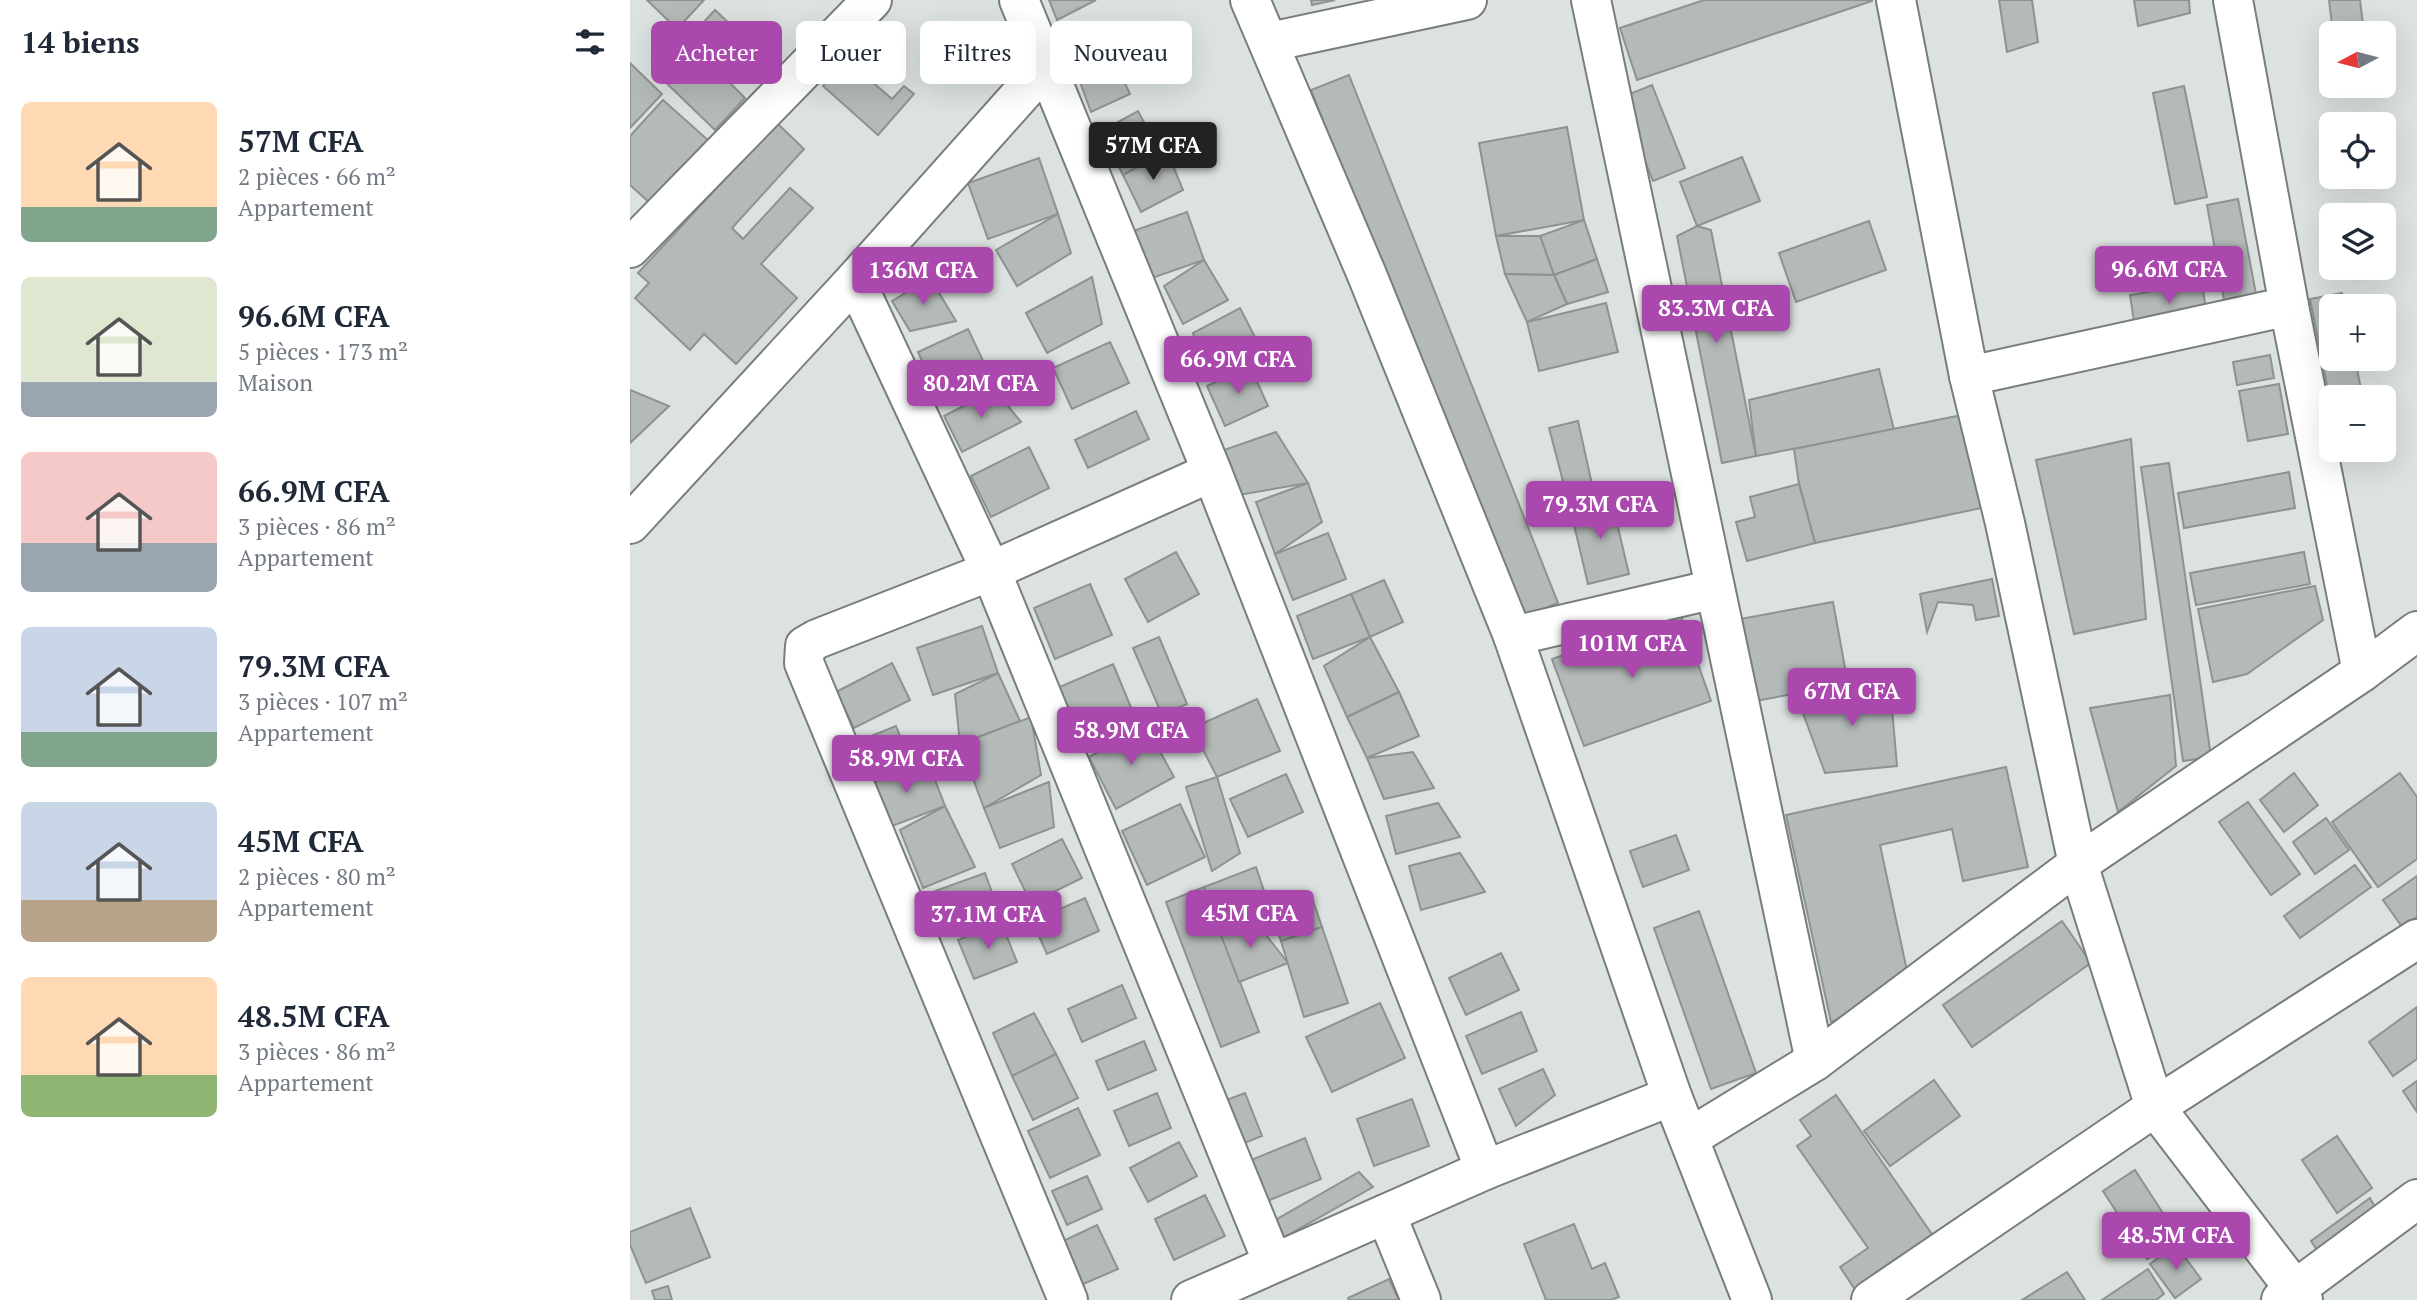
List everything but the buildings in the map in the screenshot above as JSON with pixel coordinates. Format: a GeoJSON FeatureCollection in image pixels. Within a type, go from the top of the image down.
{"type":"FeatureCollection","features":[{"type":"Feature","properties":{"kind":"street"},"geometry":{"type":"LineString","coordinates":[[638,223],[872,0]]}},
{"type":"Feature","properties":{"kind":"street"},"geometry":{"type":"LineString","coordinates":[[1019,0],[1212,472],[1485,1170]]}},
{"type":"Feature","properties":{"kind":"street"},"geometry":{"type":"LineString","coordinates":[[1250,0],[1367,275],[1513,636],[1672,1096],[1752,1300]]}},
{"type":"Feature","properties":{"kind":"street"},"geometry":{"type":"LineString","coordinates":[[1269,42],[1467,0]]}},
{"type":"Feature","properties":{"kind":"street"},"geometry":{"type":"LineString","coordinates":[[1591,0],[1815,1061]]}},
{"type":"Feature","properties":{"kind":"street"},"geometry":{"type":"LineString","coordinates":[[1896,0],[1969,376],[2006,523],[2078,864],[2155,1107],[2293,1297],[2417,1199]]}},
{"type":"Feature","properties":{"kind":"street"},"geometry":{"type":"LineString","coordinates":[[2233,0],[2289,306],[2362,673]]}},
{"type":"Feature","properties":{"kind":"street"},"geometry":{"type":"LineString","coordinates":[[630,524],[855,280],[1047,65]]}},
{"type":"Feature","properties":{"kind":"street"},"geometry":{"type":"LineString","coordinates":[[855,280],[991,571],[1273,1263]]}},
{"type":"Feature","properties":{"kind":"street"},"geometry":{"type":"LineString","coordinates":[[1969,376],[2289,306]]}},
{"type":"Feature","properties":{"kind":"street"},"geometry":{"type":"LineString","coordinates":[[1068,1300],[804,663],[805,646],[991,571],[1212,472]]}},
{"type":"Feature","properties":{"kind":"street"},"geometry":{"type":"LineString","coordinates":[[1513,636],[1716,589]]}},
{"type":"Feature","properties":{"kind":"street"},"geometry":{"type":"LineString","coordinates":[[1689,1138],[1815,1061],[2078,864],[2362,673],[2417,631]]}},
{"type":"Feature","properties":{"kind":"street"},"geometry":{"type":"LineString","coordinates":[[1871,1300],[2155,1107],[2417,939]]}},
{"type":"Feature","properties":{"kind":"street"},"geometry":{"type":"LineString","coordinates":[[1204,1298],[1273,1263],[1485,1170],[1672,1096]]}},
{"type":"Feature","properties":{"kind":"street"},"geometry":{"type":"LineString","coordinates":[[1386,1214],[1421,1300]]}}]}
